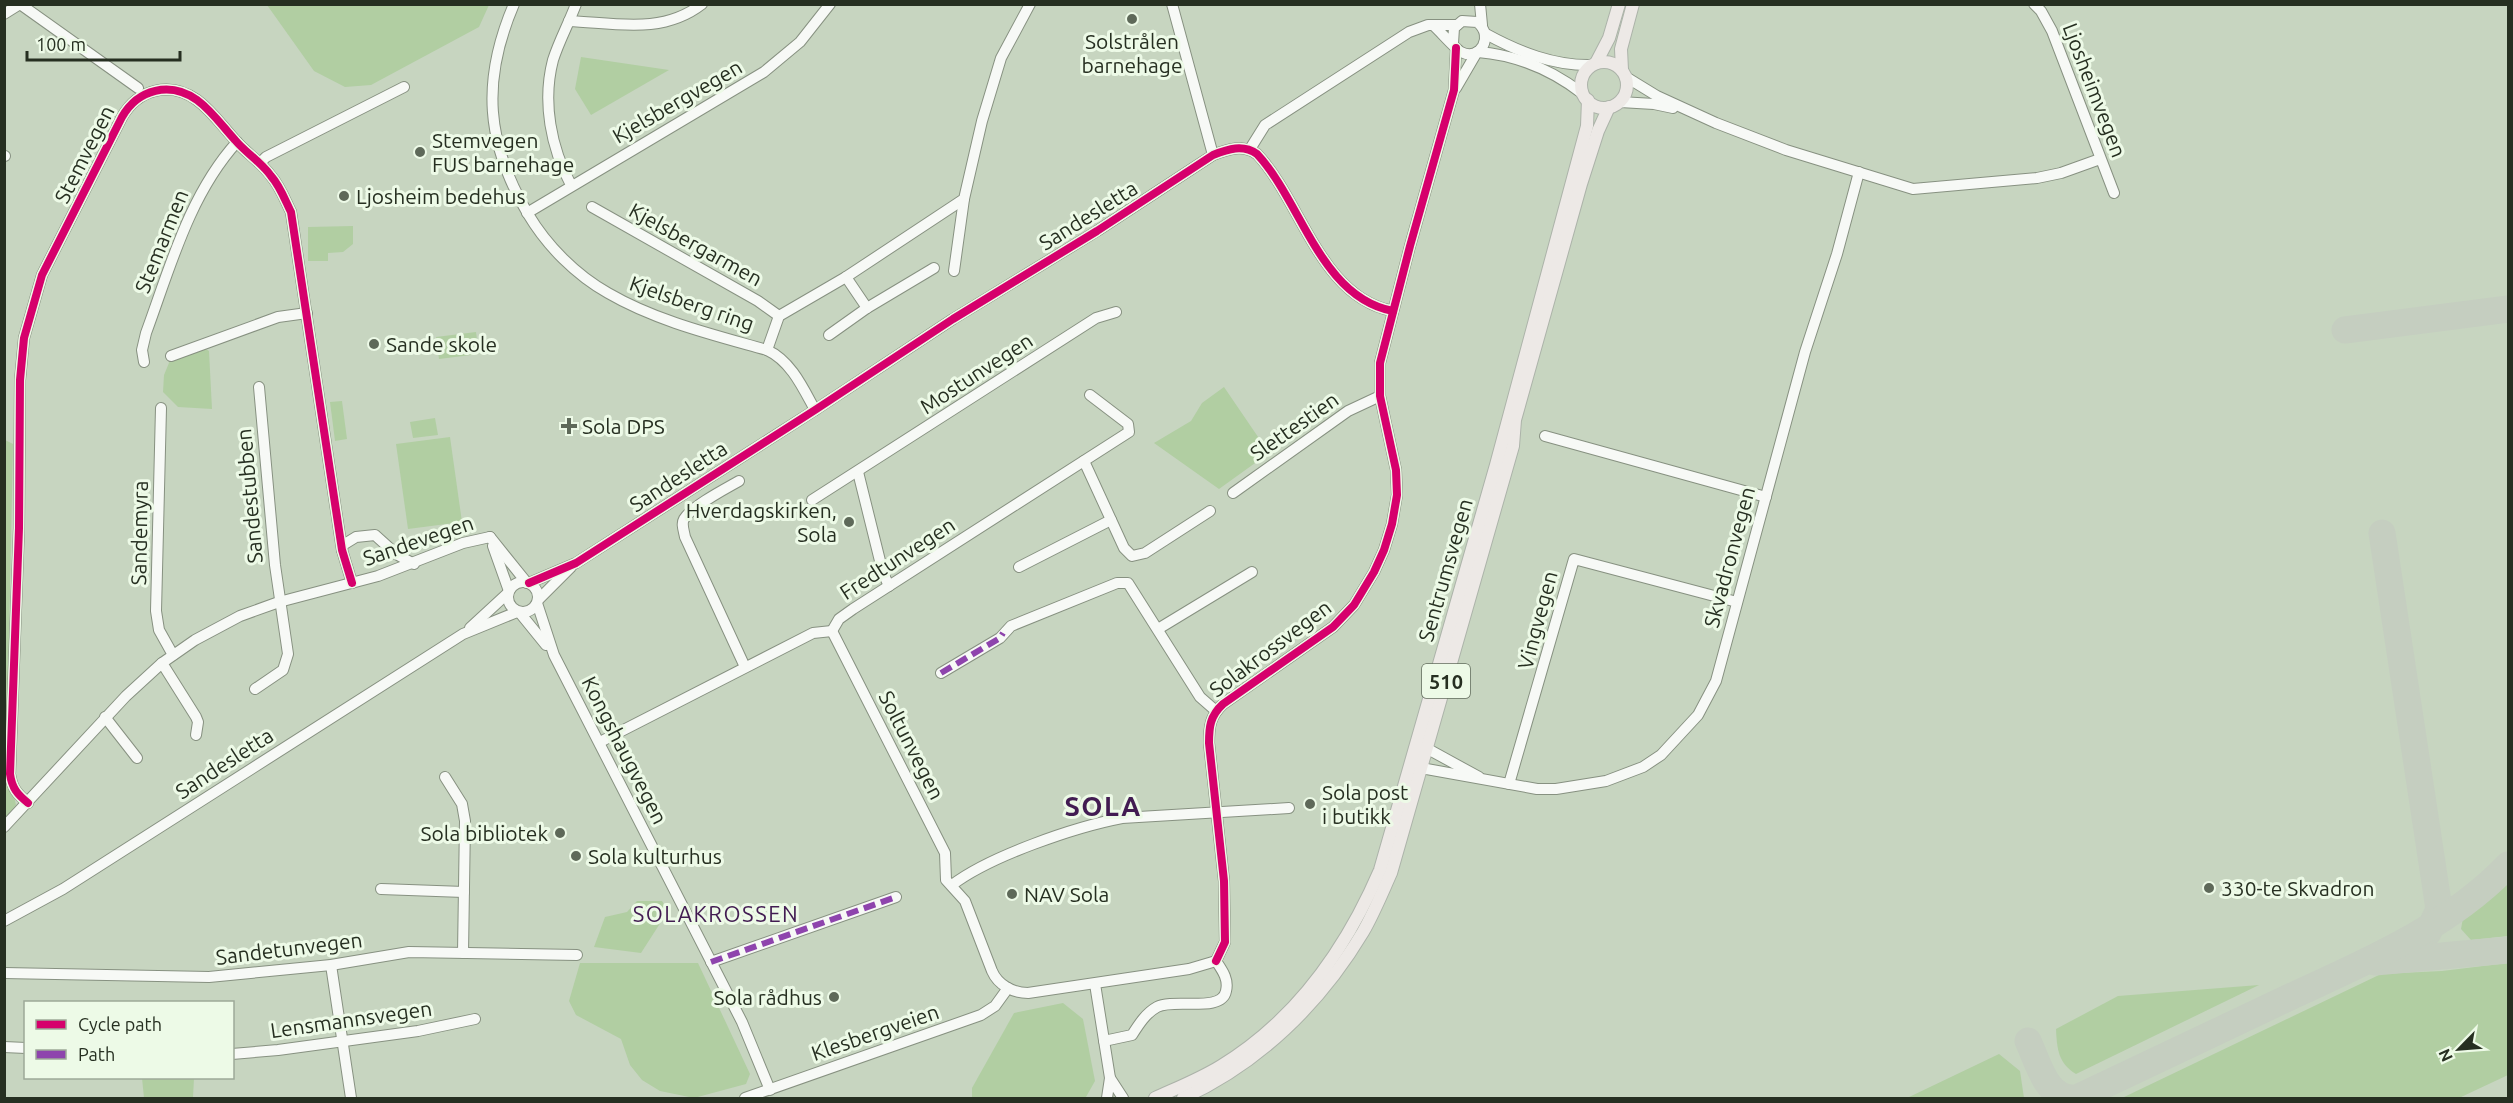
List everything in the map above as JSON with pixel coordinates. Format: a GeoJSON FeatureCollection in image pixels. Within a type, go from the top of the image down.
{"type":"FeatureCollection","features":[{"type":"Feature","properties":{"kind":"main road","name":"Sentrumsvegen"},"geometry":{"type":"LineString","coordinates":[[1155,1098],[1220,1066],[1244,1050],[1281,1019],[1319,978],[1354,926],[1380,870],[1496,465],[1587,126],[1585,97],[1581,87],[1584,75],[1594,64],[1609,38],[1619,4]]}},
{"type":"Feature","properties":{"kind":"main road","name":"Sentrumsvegen"},"geometry":{"type":"LineString","coordinates":[[1183,1098],[1205,1088],[1249,1060],[1288,1027],[1327,984],[1363,932],[1391,873],[1513,446],[1515,420],[1581,184],[1598,131],[1627,90],[1621,49],[1633,4]]}},
{"type":"Feature","properties":{"kind":"main road"},"geometry":{"type":"LineString","coordinates":[[1594,64],[1611,62],[1624,73]]}},
{"type":"Feature","properties":{"kind":"main road"},"geometry":{"type":"LineString","coordinates":[[1585,97],[1594,105],[1615,104]]}},
{"type":"Feature","properties":{"kind":"street"},"geometry":{"type":"LineString","coordinates":[[4,14],[20,4],[138,88]]}},
{"type":"Feature","properties":{"kind":"street","name":"Kjelsberg ring"},"geometry":{"type":"LineString","coordinates":[[514,4],[500,43],[492,88],[492,110],[501,161],[535,227],[574,268],[608,293],[650,313],[767,350],[783,359],[815,410]]}},
{"type":"Feature","properties":{"kind":"street"},"geometry":{"type":"LineString","coordinates":[[572,185],[563,170],[556,150],[550,122],[549,96],[553,60],[576,4]]}},
{"type":"Feature","properties":{"kind":"street"},"geometry":{"type":"LineString","coordinates":[[569,21],[638,26],[658,25],[679,18],[702,4]]}},
{"type":"Feature","properties":{"kind":"street","name":"Kjelsbergvegen"},"geometry":{"type":"LineString","coordinates":[[527,213],[771,67],[800,42],[830,4]]}},
{"type":"Feature","properties":{"kind":"street"},"geometry":{"type":"LineString","coordinates":[[954,271],[964,199],[982,121],[1001,58],[1030,4]]}},
{"type":"Feature","properties":{"kind":"street"},"geometry":{"type":"LineString","coordinates":[[1172,4],[1213,155]]}},
{"type":"Feature","properties":{"kind":"street"},"geometry":{"type":"LineString","coordinates":[[1478,4],[1461,22],[1452,33],[1454,90],[1393,311],[1369,303],[1338,278],[1263,161],[1250,149],[1265,125],[1417,27],[1461,22],[1477,22],[1484,30],[1512,48],[1569,65],[1594,64]]}},
{"type":"Feature","properties":{"kind":"street"},"geometry":{"type":"LineString","coordinates":[[1454,90],[1477,52],[1483,47],[1484,30],[1478,4]]}},
{"type":"Feature","properties":{"kind":"street","name":"Ljosheimvegen"},"geometry":{"type":"LineString","coordinates":[[2034,4],[2041,11],[2052,31],[2114,193]]}},
{"type":"Feature","properties":{"kind":"street"},"geometry":{"type":"LineString","coordinates":[[1433,25],[1462,53],[1498,53],[1543,69],[1563,78],[1585,97]]}},
{"type":"Feature","properties":{"kind":"street"},"geometry":{"type":"LineString","coordinates":[[1624,73],[1689,112]]}},
{"type":"Feature","properties":{"kind":"street"},"geometry":{"type":"LineString","coordinates":[[260,163],[266,157],[404,87]]}},
{"type":"Feature","properties":{"kind":"street","name":"Stemvegen"},"geometry":{"type":"LineString","coordinates":[[28,802],[16,792],[11,784],[10,774],[20,493],[20,380],[24,338],[42,275],[122,117],[129,105],[136,99],[158,90],[185,93],[204,106],[272,176],[291,212],[342,550],[352,583]]}},
{"type":"Feature","properties":{"kind":"street"},"geometry":{"type":"LineString","coordinates":[[1615,104],[1654,104],[1689,112],[1786,150],[1913,189],[2037,178],[2061,173],[2100,159]]}},
{"type":"Feature","properties":{"kind":"street","name":"Stemarmen"},"geometry":{"type":"LineString","coordinates":[[144,362],[142,350],[146,333],[189,218],[215,168],[237,142]]}},
{"type":"Feature","properties":{"kind":"street","name":"Sandesletta"},"geometry":{"type":"LineString","coordinates":[[4,921],[63,889],[463,634],[519,582],[528,583],[576,563],[953,319],[1088,237],[1213,155],[1234,149],[1250,149]]}},
{"type":"Feature","properties":{"kind":"street","name":"Skvadronvegen"},"geometry":{"type":"LineString","coordinates":[[1421,768],[1537,789],[1556,789],[1606,781],[1624,776],[1661,755],[1698,715],[1716,681],[1859,172]]}},
{"type":"Feature","properties":{"kind":"street"},"geometry":{"type":"LineString","coordinates":[[767,350],[778,316],[846,277],[964,199]]}},
{"type":"Feature","properties":{"kind":"street","name":"Kjelsbergarmen"},"geometry":{"type":"LineString","coordinates":[[592,207],[766,305],[778,316]]}},
{"type":"Feature","properties":{"kind":"street"},"geometry":{"type":"LineString","coordinates":[[829,335],[867,308],[934,268]]}},
{"type":"Feature","properties":{"kind":"street"},"geometry":{"type":"LineString","coordinates":[[846,277],[867,308]]}},
{"type":"Feature","properties":{"kind":"street","name":"Solakrossvegen"},"geometry":{"type":"LineString","coordinates":[[1215,961],[1225,942],[1224,881],[1209,728],[1215,711],[1333,627],[1354,605],[1374,572],[1392,524],[1397,495],[1394,451],[1380,396],[1380,363],[1393,311]]}},
{"type":"Feature","properties":{"kind":"street","name":"Mostunvegen"},"geometry":{"type":"LineString","coordinates":[[812,500],[1096,318],[1116,312]]}},
{"type":"Feature","properties":{"kind":"street"},"geometry":{"type":"LineString","coordinates":[[171,356],[278,317],[307,313]]}},
{"type":"Feature","properties":{"kind":"street","name":"Sandestubben"},"geometry":{"type":"LineString","coordinates":[[255,689],[283,670],[288,654],[279,602],[260,387]]}},
{"type":"Feature","properties":{"kind":"street","name":"Fredtunvegen"},"geometry":{"type":"LineString","coordinates":[[600,742],[813,633],[832,631],[839,619],[1126,434],[1130,428],[1127,423],[1090,395]]}},
{"type":"Feature","properties":{"kind":"street","name":"Slettestien"},"geometry":{"type":"LineString","coordinates":[[1233,494],[1348,411],[1380,396]]}},
{"type":"Feature","properties":{"kind":"street","name":"Sandemyra"},"geometry":{"type":"LineString","coordinates":[[161,408],[156,611],[159,630],[173,655]]}},
{"type":"Feature","properties":{"kind":"street"},"geometry":{"type":"LineString","coordinates":[[1545,436],[1766,497]]}},
{"type":"Feature","properties":{"kind":"street"},"geometry":{"type":"LineString","coordinates":[[1084,462],[1124,548],[1132,556],[1145,553],[1210,511]]}},
{"type":"Feature","properties":{"kind":"street"},"geometry":{"type":"LineString","coordinates":[[858,472],[883,573],[889,586]]}},
{"type":"Feature","properties":{"kind":"street"},"geometry":{"type":"LineString","coordinates":[[739,481],[690,512],[683,520],[682,526],[745,668]]}},
{"type":"Feature","properties":{"kind":"street"},"geometry":{"type":"LineString","coordinates":[[1019,567],[1111,520]]}},
{"type":"Feature","properties":{"kind":"street"},"geometry":{"type":"LineString","coordinates":[[342,550],[343,546],[356,537],[375,535],[396,554],[414,564]]}},
{"type":"Feature","properties":{"kind":"street","name":"Sandevegen"},"geometry":{"type":"LineString","coordinates":[[4,827],[105,717],[162,663],[212,630],[240,616],[279,602],[414,564],[463,543],[490,537]]}},
{"type":"Feature","properties":{"kind":"street","name":"Sandevegen"},"geometry":{"type":"LineString","coordinates":[[490,537],[528,583]]}},
{"type":"Feature","properties":{"kind":"street","name":"Sandevegen"},"geometry":{"type":"LineString","coordinates":[[490,537],[508,592]]}},
{"type":"Feature","properties":{"kind":"street","name":"Vingvegen"},"geometry":{"type":"LineString","coordinates":[[1509,784],[1574,559],[1737,603]]}},
{"type":"Feature","properties":{"kind":"street","name":"Sandesletta"},"geometry":{"type":"LineString","coordinates":[[463,634],[518,612],[532,610],[576,563]]}},
{"type":"Feature","properties":{"kind":"street"},"geometry":{"type":"LineString","coordinates":[[1158,628],[1252,572]]}},
{"type":"Feature","properties":{"kind":"street"},"geometry":{"type":"LineString","coordinates":[[528,583],[537,590],[538,602]]}},
{"type":"Feature","properties":{"kind":"street"},"geometry":{"type":"LineString","coordinates":[[941,673],[1000,638],[1011,626],[1117,583],[1128,583],[1200,697],[1215,711]]}},
{"type":"Feature","properties":{"kind":"street"},"geometry":{"type":"LineString","coordinates":[[508,592],[508,602],[518,612]]}},
{"type":"Feature","properties":{"kind":"street","name":"Kongshaugvegen"},"geometry":{"type":"LineString","coordinates":[[538,602],[554,655],[741,1022],[770,1090]]}},
{"type":"Feature","properties":{"kind":"street","name":"Kongshaugvegen"},"geometry":{"type":"LineString","coordinates":[[518,612],[554,655]]}},
{"type":"Feature","properties":{"kind":"street","name":"Soltunvegen"},"geometry":{"type":"LineString","coordinates":[[832,631],[945,853],[949,883]]}},
{"type":"Feature","properties":{"kind":"street"},"geometry":{"type":"LineString","coordinates":[[162,663],[196,717],[198,723],[196,735]]}},
{"type":"Feature","properties":{"kind":"street"},"geometry":{"type":"LineString","coordinates":[[105,717],[136,758]]}},
{"type":"Feature","properties":{"kind":"street"},"geometry":{"type":"LineString","coordinates":[[1421,768],[1413,757],[1426,748]]}},
{"type":"Feature","properties":{"kind":"street","name":"Skvadronvegen"},"geometry":{"type":"LineString","coordinates":[[1426,748],[1479,777]]}},
{"type":"Feature","properties":{"kind":"street"},"geometry":{"type":"LineString","coordinates":[[445,777],[462,804],[465,821],[463,953]]}},
{"type":"Feature","properties":{"kind":"street"},"geometry":{"type":"LineString","coordinates":[[1104,1041],[1132,1035],[1145,1016],[1158,1007],[1171,1003],[1220,1001],[1225,996],[1226,977],[1215,961],[1189,969],[1028,993],[1008,988],[994,976],[969,909],[959,891],[949,883],[970,871],[1033,845],[1102,822],[1122,818],[1289,808]]}},
{"type":"Feature","properties":{"kind":"street"},"geometry":{"type":"LineString","coordinates":[[381,890],[464,892]]}},
{"type":"Feature","properties":{"kind":"street"},"geometry":{"type":"LineString","coordinates":[[711,962],[896,897]]}},
{"type":"Feature","properties":{"kind":"street","name":"Sandetunvegen"},"geometry":{"type":"LineString","coordinates":[[4,973],[209,977],[331,965],[410,952],[577,955]]}},
{"type":"Feature","properties":{"kind":"street"},"geometry":{"type":"LineString","coordinates":[[331,965],[351,1098]]}},
{"type":"Feature","properties":{"kind":"street"},"geometry":{"type":"LineString","coordinates":[[1095,984],[1110,1078],[1107,1098]]}},
{"type":"Feature","properties":{"kind":"street","name":"Klesbergveien"},"geometry":{"type":"LineString","coordinates":[[745,1098],[981,1015],[994,1006],[1008,988]]}},
{"type":"Feature","properties":{"kind":"street","name":"Lensmannsvegen"},"geometry":{"type":"LineString","coordinates":[[234,1054],[418,1031],[475,1019]]}},
{"type":"Feature","properties":{"kind":"street"},"geometry":{"type":"LineString","coordinates":[[4,1047],[24,1048]]}},
{"type":"Feature","properties":{"kind":"street"},"geometry":{"type":"LineString","coordinates":[[1110,1078],[1123,1098]]}},
{"type":"Feature","properties":{"kind":"green space"},"geometry":{"type":"Polygon","coordinates":[[[267,5],[489,5],[479,27],[371,85],[345,87],[314,71],[267,5]]]}},
{"type":"Feature","properties":{"kind":"green space"},"geometry":{"type":"Polygon","coordinates":[[[581,57],[669,70],[591,115],[575,89],[581,57]]]}},
{"type":"Feature","properties":{"kind":"green space"},"geometry":{"type":"Polygon","coordinates":[[[353,226],[353,244],[343,252],[328,253],[328,261],[308,261],[308,227],[353,226]]]}},
{"type":"Feature","properties":{"kind":"green space"},"geometry":{"type":"Polygon","coordinates":[[[476,332],[479,354],[439,359],[436,337],[476,332]]]}},
{"type":"Feature","properties":{"kind":"green space"},"geometry":{"type":"Polygon","coordinates":[[[204,348],[209,351],[212,409],[178,407],[163,392],[164,375],[171,358],[204,348]]]}},
{"type":"Feature","properties":{"kind":"green space"},"geometry":{"type":"Polygon","coordinates":[[[1224,387],[1269,453],[1219,489],[1154,443],[1191,421],[1202,403],[1224,387]]]}},
{"type":"Feature","properties":{"kind":"green space"},"geometry":{"type":"Polygon","coordinates":[[[342,401],[347,439],[335,441],[330,402],[342,401]]]}},
{"type":"Feature","properties":{"kind":"green space"},"geometry":{"type":"Polygon","coordinates":[[[435,418],[438,435],[413,438],[410,422],[435,418]]]}},
{"type":"Feature","properties":{"kind":"green space"},"geometry":{"type":"Polygon","coordinates":[[[450,437],[462,522],[408,529],[396,444],[450,437]]]}},
{"type":"Feature","properties":{"kind":"green space"},"geometry":{"type":"Polygon","coordinates":[[[5,440],[13,444],[6,785],[14,796],[16,805],[5,818],[5,440]]]}},
{"type":"Feature","properties":{"kind":"green space"},"geometry":{"type":"Polygon","coordinates":[[[2508,881],[2508,936],[2471,940],[2461,929],[2463,918],[2508,881]]]}},
{"type":"Feature","properties":{"kind":"green space"},"geometry":{"type":"Polygon","coordinates":[[[637,901],[662,901],[668,911],[641,953],[594,947],[605,917],[627,912],[637,901]]]}},
{"type":"Feature","properties":{"kind":"green space"},"geometry":{"type":"Polygon","coordinates":[[[580,963],[698,963],[750,1074],[746,1084],[694,1098],[660,1091],[642,1080],[630,1065],[621,1039],[576,1015],[569,1001],[580,963]]]}},
{"type":"Feature","properties":{"kind":"green space"},"geometry":{"type":"Polygon","coordinates":[[[2508,963],[2508,1075],[2459,1098],[2122,1098],[2381,974],[2442,971],[2508,963]]]}},
{"type":"Feature","properties":{"kind":"green space"},"geometry":{"type":"Polygon","coordinates":[[[2259,985],[2076,1074],[2065,1065],[2060,1055],[2056,1029],[2118,996],[2259,985]]]}},
{"type":"Feature","properties":{"kind":"green space"},"geometry":{"type":"Polygon","coordinates":[[[1063,1003],[1083,1019],[1095,1081],[1086,1097],[972,1098],[972,1088],[1014,1013],[1063,1003]]]}},
{"type":"Feature","properties":{"kind":"green space"},"geometry":{"type":"Polygon","coordinates":[[[1999,1054],[2020,1071],[2024,1098],[1907,1098],[1999,1054]]]}},
{"type":"Feature","properties":{"kind":"green space"},"geometry":{"type":"Polygon","coordinates":[[[142,1079],[194,1079],[193,1098],[144,1098],[142,1079]]]}},
{"type":"Feature","properties":{"kind":"taxiway"},"geometry":{"type":"LineString","coordinates":[[2345,330],[2508,309]]}},
{"type":"Feature","properties":{"kind":"taxiway"},"geometry":{"type":"LineString","coordinates":[[2382,533],[2439,909],[2428,933]]}},
{"type":"Feature","properties":{"kind":"taxiway"},"geometry":{"type":"LineString","coordinates":[[2028,1041],[2040,1070],[2051,1087],[2058,1094],[2077,1098],[2407,940],[2460,906],[2508,865]]}},
{"type":"Feature","properties":{"kind":"taxiway"},"geometry":{"type":"LineString","coordinates":[[2375,962],[2508,950]]}},
{"type":"Feature","properties":{"kind":"marked path"},"geometry":{"type":"LineString","coordinates":[[941,673],[1000,638],[1003,633]]}},
{"type":"Feature","properties":{"kind":"marked path"},"geometry":{"type":"LineString","coordinates":[[711,962],[896,897]]}},
{"type":"Feature","properties":{"kind":"cycle path"},"geometry":{"type":"LineString","coordinates":[[1216,961],[1225,942],[1224,881],[1209,743],[1211,722],[1223,704],[1333,627],[1354,605],[1384,550],[1392,524],[1397,495],[1396,470],[1380,396],[1380,363],[1454,90],[1456,48]]}},
{"type":"Feature","properties":{"kind":"cycle path"},"geometry":{"type":"LineString","coordinates":[[28,803],[16,790],[10,774],[19,528],[20,380],[24,338],[42,275],[122,117],[129,107],[146,94],[155,91],[176,91],[187,94],[202,104],[239,145],[267,171],[280,189],[291,212],[342,550],[352,583]]}},
{"type":"Feature","properties":{"kind":"cycle path"},"geometry":{"type":"LineString","coordinates":[[529,583],[576,563],[953,319],[1097,231],[1213,155],[1224,151],[1241,148],[1257,154],[1273,174],[1330,268],[1347,287],[1368,302],[1393,311]]}},
{"type":"Feature","properties":{"kind":"place","name":"Solstrålen barnehage"},"geometry":{"type":"Point","coordinates":[1132,19]}},
{"type":"Feature","properties":{"kind":"place","name":"Stemvegen FUS barnehage"},"geometry":{"type":"Point","coordinates":[420,152]}},
{"type":"Feature","properties":{"kind":"place","name":"Ljosheim bedehus"},"geometry":{"type":"Point","coordinates":[344,196]}},
{"type":"Feature","properties":{"kind":"place","name":"Sande skole"},"geometry":{"type":"Point","coordinates":[374,344]}},
{"type":"Feature","properties":{"kind":"place","name":"Sola DPS"},"geometry":{"type":"Point","coordinates":[569,426]}},
{"type":"Feature","properties":{"kind":"place","name":"Hverdagskirken, Sola"},"geometry":{"type":"Point","coordinates":[849,522]}},
{"type":"Feature","properties":{"kind":"place","name":"Sola post i butikk"},"geometry":{"type":"Point","coordinates":[1310,804]}},
{"type":"Feature","properties":{"kind":"place","name":"Sola bibliotek"},"geometry":{"type":"Point","coordinates":[560,833]}},
{"type":"Feature","properties":{"kind":"place","name":"Sola kulturhus"},"geometry":{"type":"Point","coordinates":[576,856]}},
{"type":"Feature","properties":{"kind":"place","name":"330-te Skvadron"},"geometry":{"type":"Point","coordinates":[2209,888]}},
{"type":"Feature","properties":{"kind":"place","name":"NAV Sola"},"geometry":{"type":"Point","coordinates":[1012,894]}},
{"type":"Feature","properties":{"kind":"place","name":"Sola rådhus"},"geometry":{"type":"Point","coordinates":[834,997]}},
{"type":"Feature","properties":{"kind":"district","name":"SOLA"},"geometry":{"type":"Point","coordinates":[1103,806]}},
{"type":"Feature","properties":{"kind":"district","name":"SOLAKROSSEN"},"geometry":{"type":"Point","coordinates":[716,913]}}]}
